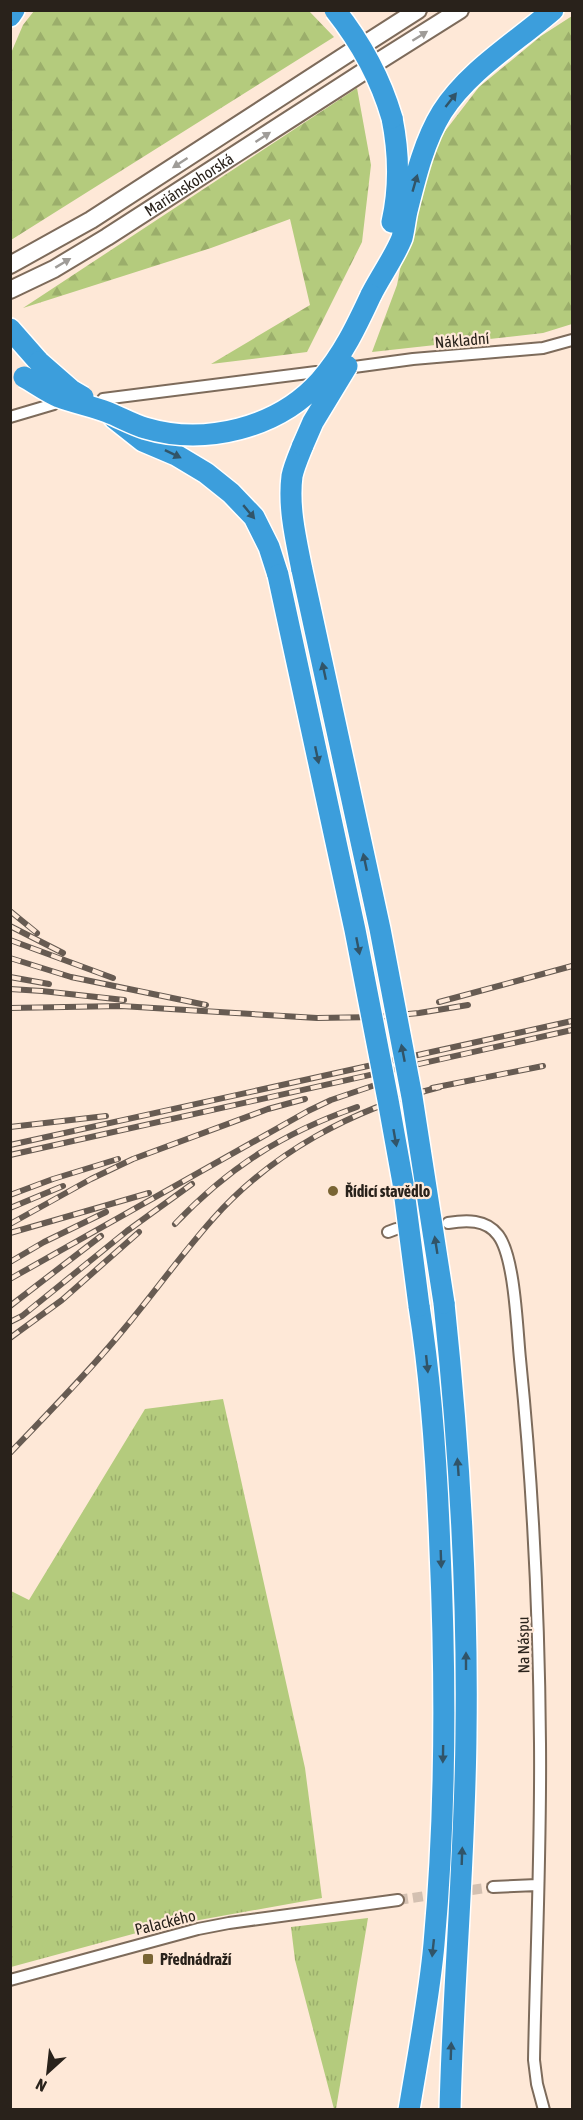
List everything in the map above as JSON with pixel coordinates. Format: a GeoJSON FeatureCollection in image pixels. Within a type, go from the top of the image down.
{"type":"FeatureCollection","features":[{"type":"Feature","properties":{"kind":"highway"},"geometry":{"type":"LineString","coordinates":[[10,16],[14,10]]}},
{"type":"Feature","properties":{"kind":"highway"},"geometry":{"type":"LineString","coordinates":[[335,10],[369,58],[392,118],[398,164],[395,208],[385,252],[370,294],[354,356],[313,422],[292,474],[292,506],[302,570],[380,929],[412,1097],[444,1303],[460,1497],[466,1655],[464,1808],[450,2109]]}},
{"type":"Feature","properties":{"kind":"highway"},"geometry":{"type":"LineString","coordinates":[[15,334],[39,362],[71,390],[146,428],[185,435],[227,432],[266,419],[303,397],[319,382],[344,349],[370,294],[401,239],[424,152],[442,111],[477,71],[551,13]]}},
{"type":"Feature","properties":{"kind":"highway"},"geometry":{"type":"LineString","coordinates":[[17,374],[58,396],[105,406],[143,441],[176,455],[206,473],[231,492],[254,517],[269,546],[278,575],[358,942],[403,1184],[425,1345],[438,1499],[444,1653],[444,1730],[434,1945],[410,2109]]}},
{"type":"Feature","properties":{"kind":"main road"},"geometry":{"type":"LineString","coordinates":[[368,42],[418,10]]}},
{"type":"Feature","properties":{"kind":"main road"},"geometry":{"type":"LineString","coordinates":[[379,62],[460,10]]}},
{"type":"Feature","properties":{"kind":"main road","name":"Mariánskohorská"},"geometry":{"type":"LineString","coordinates":[[10,265],[91,220],[352,51]]}},
{"type":"Feature","properties":{"kind":"main road","name":"Mariánskohorská"},"geometry":{"type":"LineString","coordinates":[[10,290],[54,269],[107,237],[363,72]]}},
{"type":"Feature","properties":{"kind":"street","name":"Nákladní"},"geometry":{"type":"LineString","coordinates":[[354,367],[543,348],[573,340]]}},
{"type":"Feature","properties":{"kind":"street"},"geometry":{"type":"LineString","coordinates":[[105,406],[316,372]]}},
{"type":"Feature","properties":{"kind":"street"},"geometry":{"type":"LineString","coordinates":[[10,417],[54,404]]}},
{"type":"Feature","properties":{"kind":"street","name":"Na Náspu"},"geometry":{"type":"LineString","coordinates":[[448,1223],[468,1220],[485,1225],[498,1235],[508,1260],[513,1288],[527,1425],[536,1562],[540,1746],[534,2060],[544,2109]]}},
{"type":"Feature","properties":{"kind":"street"},"geometry":{"type":"LineString","coordinates":[[493,1887],[537,1885]]}},
{"type":"Feature","properties":{"kind":"street","name":"Palackého"},"geometry":{"type":"LineString","coordinates":[[10,1980],[198,1929],[330,1908],[398,1900]]}},
{"type":"Feature","properties":{"kind":"green space"},"geometry":{"type":"Polygon","coordinates":[[[34,11],[309,11],[334,37],[11,240],[11,53],[23,25],[34,11]]]}},
{"type":"Feature","properties":{"kind":"green space"},"geometry":{"type":"Polygon","coordinates":[[[572,16],[572,324],[543,333],[372,352],[397,285],[410,218],[442,135],[479,87],[541,36],[572,16]]]}},
{"type":"Feature","properties":{"kind":"green space"},"geometry":{"type":"Polygon","coordinates":[[[357,88],[371,165],[362,242],[307,352],[211,364],[310,305],[290,219],[211,248],[23,308],[357,88]]]}},
{"type":"Feature","properties":{"kind":"green space"},"geometry":{"type":"Polygon","coordinates":[[[223,1399],[305,1768],[322,1898],[155,1928],[11,1967],[11,1591],[29,1600],[145,1409],[223,1399]]]}},
{"type":"Feature","properties":{"kind":"green space"},"geometry":{"type":"Polygon","coordinates":[[[368,1918],[336,2109],[334,2109],[295,1960],[291,1927],[368,1918]]]}},
{"type":"Feature","properties":{"kind":"tunnel"},"geometry":{"type":"LineString","coordinates":[[457,1892],[493,1887]]}},
{"type":"Feature","properties":{"kind":"tunnel"},"geometry":{"type":"LineString","coordinates":[[398,1900],[439,1894]]}},
{"type":"Feature","properties":{"kind":"railway"},"geometry":{"type":"LineString","coordinates":[[10,911],[37,933]]}},
{"type":"Feature","properties":{"kind":"railway"},"geometry":{"type":"LineString","coordinates":[[10,926],[63,953]]}},
{"type":"Feature","properties":{"kind":"railway"},"geometry":{"type":"LineString","coordinates":[[10,940],[113,978]]}},
{"type":"Feature","properties":{"kind":"railway"},"geometry":{"type":"LineString","coordinates":[[10,958],[71,977],[206,1005]]}},
{"type":"Feature","properties":{"kind":"railway"},"geometry":{"type":"LineString","coordinates":[[439,1002],[572,966]]}},
{"type":"Feature","properties":{"kind":"railway"},"geometry":{"type":"LineString","coordinates":[[10,977],[49,984]]}},
{"type":"Feature","properties":{"kind":"railway"},"geometry":{"type":"LineString","coordinates":[[10,989],[124,1000]]}},
{"type":"Feature","properties":{"kind":"railway"},"geometry":{"type":"LineString","coordinates":[[10,1008],[121,1006],[317,1018],[377,1017],[468,1005]]}},
{"type":"Feature","properties":{"kind":"railway"},"geometry":{"type":"LineString","coordinates":[[10,1145],[572,1021]]}},
{"type":"Feature","properties":{"kind":"railway"},"geometry":{"type":"LineString","coordinates":[[10,1155],[572,1030]]}},
{"type":"Feature","properties":{"kind":"railway"},"geometry":{"type":"LineString","coordinates":[[432,1088],[543,1066]]}},
{"type":"Feature","properties":{"kind":"railway"},"geometry":{"type":"LineString","coordinates":[[10,1279],[308,1111],[331,1100],[387,1081]]}},
{"type":"Feature","properties":{"kind":"railway"},"geometry":{"type":"LineString","coordinates":[[10,1453],[110,1345],[189,1247],[235,1196],[261,1174],[316,1136],[376,1108],[440,1087]]}},
{"type":"Feature","properties":{"kind":"railway"},"geometry":{"type":"LineString","coordinates":[[10,1224],[91,1179],[133,1159],[268,1109],[305,1099]]}},
{"type":"Feature","properties":{"kind":"railway"},"geometry":{"type":"LineString","coordinates":[[175,1224],[216,1185],[258,1154],[305,1128],[357,1107]]}},
{"type":"Feature","properties":{"kind":"railway"},"geometry":{"type":"LineString","coordinates":[[10,1127],[106,1116]]}},
{"type":"Feature","properties":{"kind":"railway"},"geometry":{"type":"LineString","coordinates":[[10,1195],[118,1159]]}},
{"type":"Feature","properties":{"kind":"railway"},"geometry":{"type":"LineString","coordinates":[[10,1322],[22,1316],[127,1231],[192,1184]]}},
{"type":"Feature","properties":{"kind":"railway"},"geometry":{"type":"LineString","coordinates":[[10,1208],[63,1186]]}},
{"type":"Feature","properties":{"kind":"railway"},"geometry":{"type":"LineString","coordinates":[[10,1233],[149,1193]]}},
{"type":"Feature","properties":{"kind":"railway"},"geometry":{"type":"LineString","coordinates":[[10,1262],[44,1242],[106,1212]]}},
{"type":"Feature","properties":{"kind":"railway"},"geometry":{"type":"LineString","coordinates":[[10,1338],[62,1300],[139,1232]]}},
{"type":"Feature","properties":{"kind":"railway"},"geometry":{"type":"LineString","coordinates":[[10,1306],[101,1236]]}},
{"type":"Feature","properties":{"kind":"place","name":"Řídicí stavědlo"},"geometry":{"type":"Point","coordinates":[333,1191]}},
{"type":"Feature","properties":{"kind":"place","name":"Přednádraží"},"geometry":{"type":"Point","coordinates":[148,1959]}}]}
